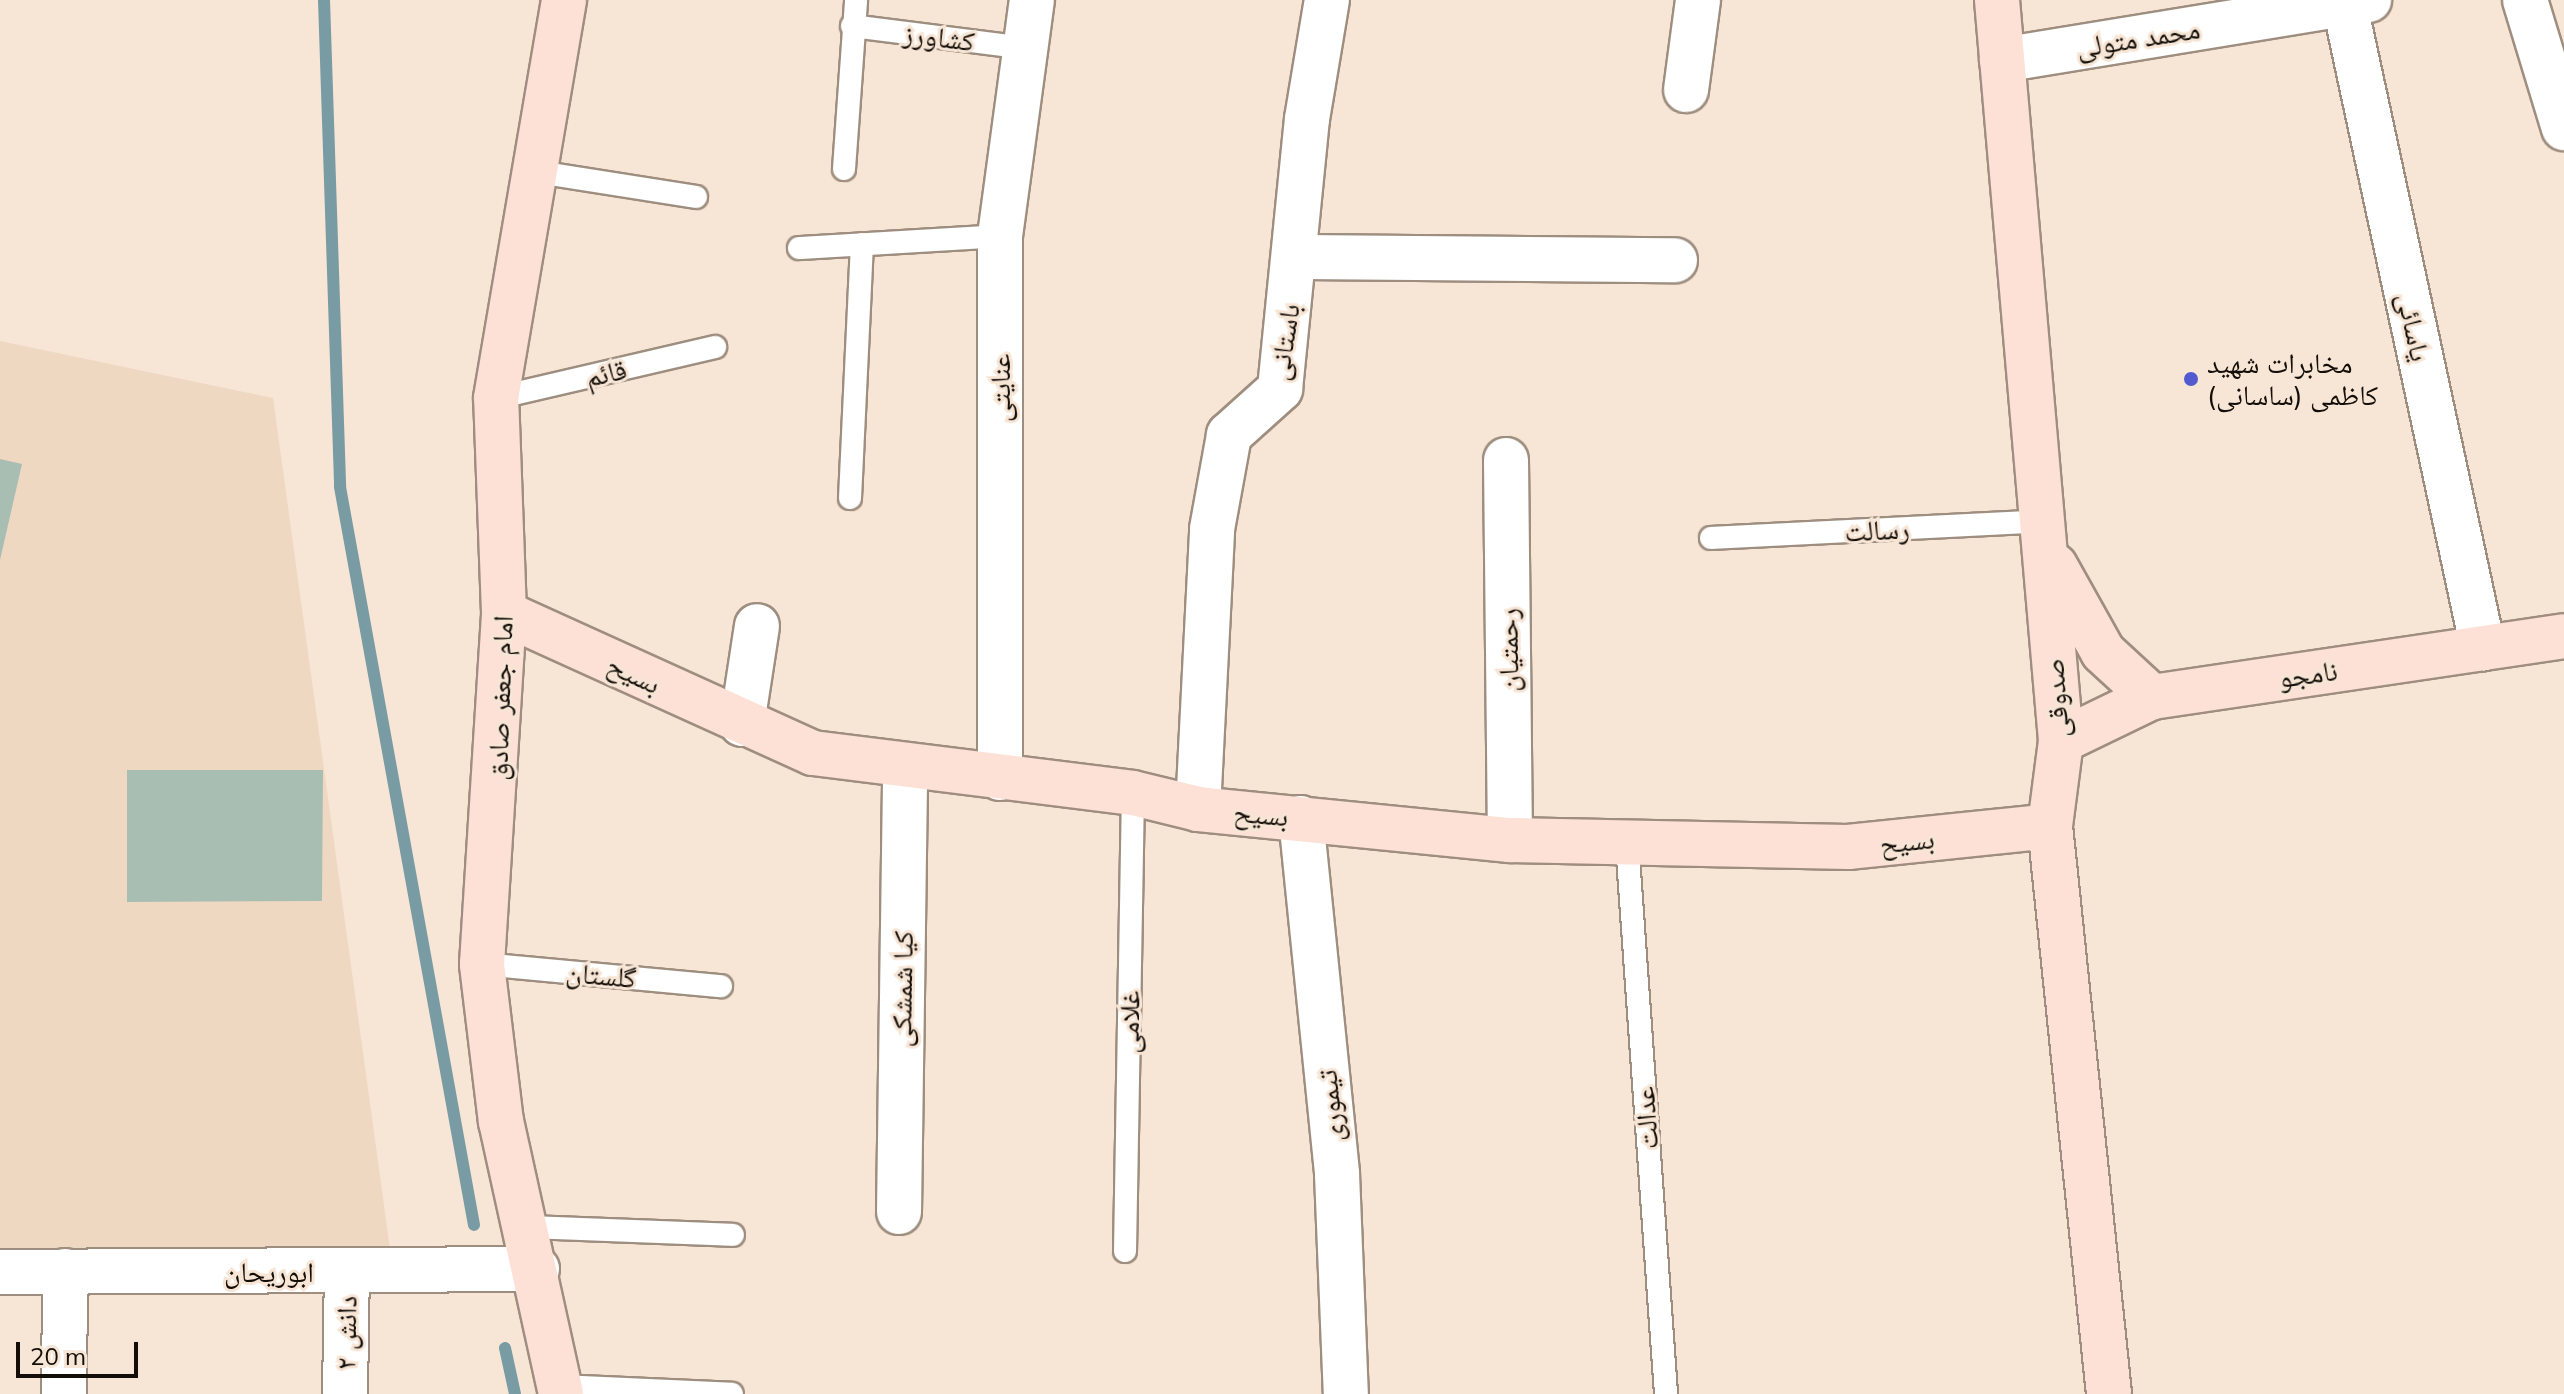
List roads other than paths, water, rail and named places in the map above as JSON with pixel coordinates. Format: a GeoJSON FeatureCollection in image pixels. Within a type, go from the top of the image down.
{"type":"FeatureCollection","features":[{"type":"Feature","properties":{"kind":"street","name":"امام جعفر صادق"},"geometry":{"type":"LineString","coordinates":[[560,1390],[537,1269],[501,1122],[482,964],[504,613],[496,398],[532,171],[564,0]]}},
{"type":"Feature","properties":{"kind":"street","name":"عنایتی"},"geometry":{"type":"LineString","coordinates":[[1000,778],[1000,236],[1032,0]]}},
{"type":"Feature","properties":{"kind":"street","name":"باستانی"},"geometry":{"type":"LineString","coordinates":[[1198,809],[1220,482],[1229,435],[1280,389],[1296,257],[1307,119],[1327,0]]}},
{"type":"Feature","properties":{"kind":"street"},"geometry":{"type":"LineString","coordinates":[[1686,90],[1698,0]]}},
{"type":"Feature","properties":{"kind":"street","name":"صدوقی"},"geometry":{"type":"LineString","coordinates":[[1997,0],[2061,741],[2050,826],[2109,1394]]}},
{"type":"Feature","properties":{"kind":"street"},"geometry":{"type":"LineString","coordinates":[[2525,0],[2564,128]]}},
{"type":"Feature","properties":{"kind":"street","name":"محمد متولی"},"geometry":{"type":"LineString","coordinates":[[2002,60],[2357,3]]}},
{"type":"Feature","properties":{"kind":"street","name":"یاسائی"},"geometry":{"type":"LineString","coordinates":[[2357,3],[2483,648]]}},
{"type":"Feature","properties":{"kind":"street"},"geometry":{"type":"LineString","coordinates":[[1296,257],[1675,260]]}},
{"type":"Feature","properties":{"kind":"street","name":"رحمتیان"},"geometry":{"type":"LineString","coordinates":[[1506,460],[1510,840]]}},
{"type":"Feature","properties":{"kind":"street"},"geometry":{"type":"LineString","coordinates":[[2043,533],[2103,652],[2152,697]]}},
{"type":"Feature","properties":{"kind":"street","name":"بسیح"},"geometry":{"type":"LineString","coordinates":[[504,613],[742,724],[813,753],[1133,793],[1198,809],[1510,840],[1627,843],[1848,847],[2050,826]]}},
{"type":"Feature","properties":{"kind":"street"},"geometry":{"type":"LineString","coordinates":[[742,724],[757,626]]}},
{"type":"Feature","properties":{"kind":"street","name":"نامجو"},"geometry":{"type":"LineString","coordinates":[[2061,741],[2152,697],[2564,636]]}},
{"type":"Feature","properties":{"kind":"street","name":"کیا شمشکی"},"geometry":{"type":"LineString","coordinates":[[899,1212],[905,765]]}},
{"type":"Feature","properties":{"kind":"street","name":"تیموری"},"geometry":{"type":"LineString","coordinates":[[1301,818],[1337,1174],[1346,1394]]}},
{"type":"Feature","properties":{"kind":"street","name":"ابوریحان"},"geometry":{"type":"LineString","coordinates":[[0,1272],[347,1273],[537,1269]]}},
{"type":"Feature","properties":{"kind":"street"},"geometry":{"type":"LineString","coordinates":[[64,1394],[65,1271]]}},
{"type":"Feature","properties":{"kind":"street","name":"دانش ۲"},"geometry":{"type":"LineString","coordinates":[[345,1394],[347,1273]]}},
{"type":"Feature","properties":{"kind":"lane"},"geometry":{"type":"LineString","coordinates":[[844,169],[856,0]]}},
{"type":"Feature","properties":{"kind":"lane","name":"کشاورز"},"geometry":{"type":"LineString","coordinates":[[852,26],[1026,48]]}},
{"type":"Feature","properties":{"kind":"lane"},"geometry":{"type":"LineString","coordinates":[[532,171],[696,197]]}},
{"type":"Feature","properties":{"kind":"lane"},"geometry":{"type":"LineString","coordinates":[[799,248],[1000,236]]}},
{"type":"Feature","properties":{"kind":"lane"},"geometry":{"type":"LineString","coordinates":[[850,498],[862,244]]}},
{"type":"Feature","properties":{"kind":"lane","name":"قائم"},"geometry":{"type":"LineString","coordinates":[[496,398],[715,347]]}},
{"type":"Feature","properties":{"kind":"lane","name":"رسالت"},"geometry":{"type":"LineString","coordinates":[[1711,538],[2043,533]]}},
{"type":"Feature","properties":{"kind":"lane","name":"غلامی"},"geometry":{"type":"LineString","coordinates":[[1125,1251],[1133,793]]}},
{"type":"Feature","properties":{"kind":"lane","name":"عدالت"},"geometry":{"type":"LineString","coordinates":[[1627,843],[1666,1394]]}},
{"type":"Feature","properties":{"kind":"lane","name":"گلستان"},"geometry":{"type":"LineString","coordinates":[[482,964],[721,986]]}},
{"type":"Feature","properties":{"kind":"lane"},"geometry":{"type":"LineString","coordinates":[[527,1227],[733,1235]]}},
{"type":"Feature","properties":{"kind":"lane"},"geometry":{"type":"LineString","coordinates":[[560,1390],[732,1394]]}},
{"type":"Feature","properties":{"kind":"waterway"},"geometry":{"type":"LineString","coordinates":[[324,0],[340,487],[474,1225]]}},
{"type":"Feature","properties":{"kind":"waterway"},"geometry":{"type":"LineString","coordinates":[[505,1348],[515,1394]]}},
{"type":"Feature","properties":{"kind":"place","name":"مخابرات شهید کاظمی (ساسانی)"},"geometry":{"type":"Point","coordinates":[2191,379]}}]}
